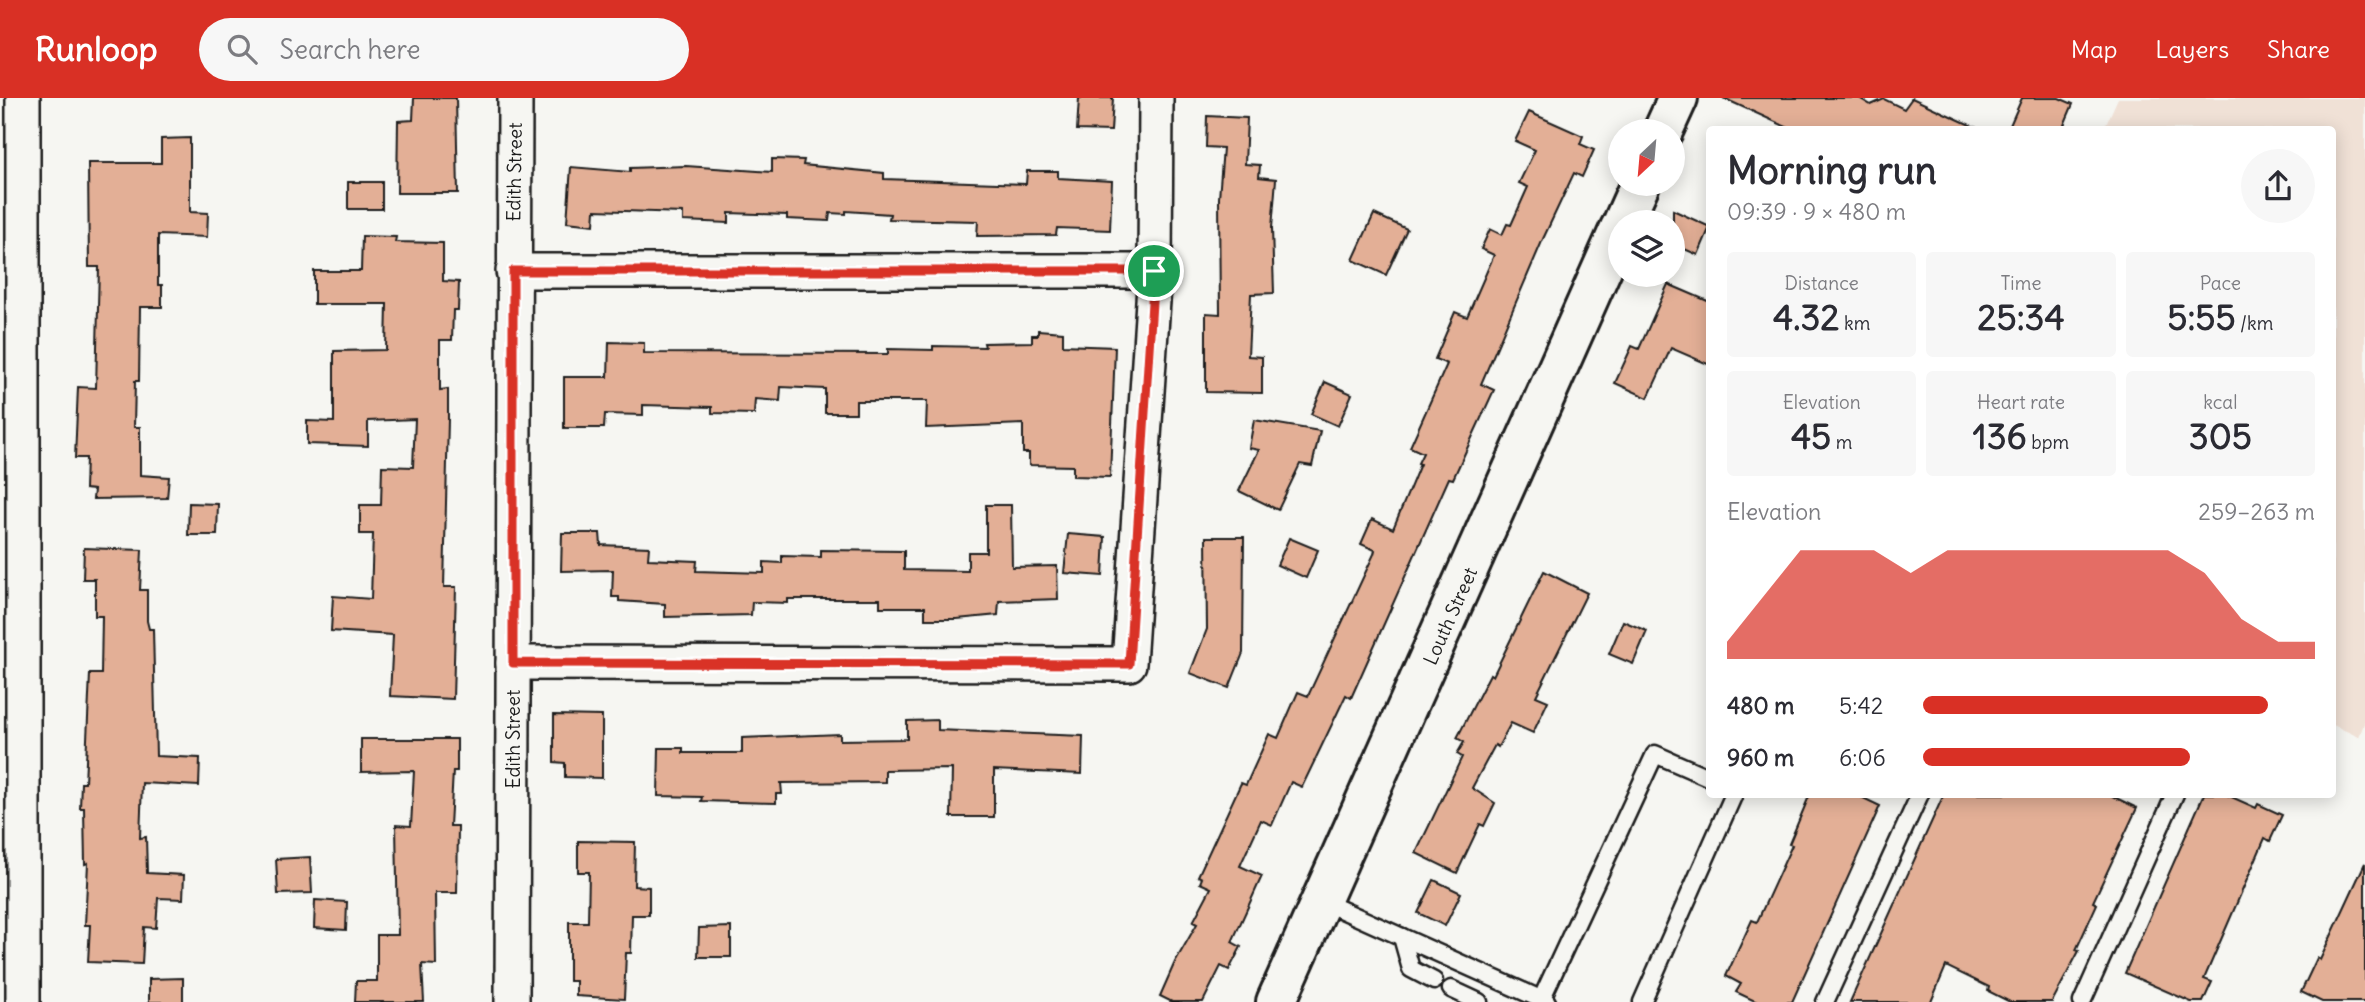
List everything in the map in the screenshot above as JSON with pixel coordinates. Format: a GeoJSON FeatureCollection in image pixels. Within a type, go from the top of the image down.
{"type":"FeatureCollection","features":[{"type":"Feature","properties":{"kind":"main road"},"geometry":{"type":"LineString","coordinates":[[1668,119],[1678,98]]}},
{"type":"Feature","properties":{"kind":"main road","name":"Louth Street"},"geometry":{"type":"LineString","coordinates":[[1276,1002],[1608,256]]}},
{"type":"Feature","properties":{"kind":"street"},"geometry":{"type":"LineString","coordinates":[[23,98],[23,1002]]}},
{"type":"Feature","properties":{"kind":"street","name":"Edith Street"},"geometry":{"type":"LineString","coordinates":[[512,1002],[515,98]]}},
{"type":"Feature","properties":{"kind":"street"},"geometry":{"type":"LineString","coordinates":[[513,663],[1129,664],[1154,271],[1156,98]]}},
{"type":"Feature","properties":{"kind":"street"},"geometry":{"type":"LineString","coordinates":[[513,271],[1154,271]]}},
{"type":"Feature","properties":{"kind":"lane"},"geometry":{"type":"LineString","coordinates":[[1322,901],[1544,1001],[1655,754],[1706,776]]}},
{"type":"Feature","properties":{"kind":"lane"},"geometry":{"type":"LineString","coordinates":[[1642,1002],[1732,798]]}},
{"type":"Feature","properties":{"kind":"lane"},"geometry":{"type":"LineString","coordinates":[[1825,1002],[1918,798]]}},
{"type":"Feature","properties":{"kind":"lane"},"geometry":{"type":"LineString","coordinates":[[2082,1002],[2173,798]]}},
{"type":"Feature","properties":{"kind":"lane"},"geometry":{"type":"LineString","coordinates":[[1402,937],[1411,969],[1434,981]]}},
{"type":"Feature","properties":{"kind":"lane"},"geometry":{"type":"LineString","coordinates":[[1451,989],[1479,1002]]}},
{"type":"Feature","properties":{"kind":"shaded area"},"geometry":{"type":"Polygon","coordinates":[[[2118,98],[2365,98],[2365,721],[2359,737],[2336,726],[2336,126],[2105,126],[2118,98]]]}},
{"type":"Feature","properties":{"kind":"building"},"geometry":{"type":"Polygon","coordinates":[[[414,98],[456,98],[458,193],[397,193],[398,121],[413,120],[414,98]]]}},
{"type":"Feature","properties":{"kind":"building"},"geometry":{"type":"Polygon","coordinates":[[[1079,98],[1113,98],[1111,131],[1077,130],[1079,98]]]}},
{"type":"Feature","properties":{"kind":"building"},"geometry":{"type":"Polygon","coordinates":[[[1723,98],[1859,98],[1871,105],[1884,99],[1904,109],[1912,98],[1972,126],[1784,126],[1723,98]]]}},
{"type":"Feature","properties":{"kind":"building"},"geometry":{"type":"Polygon","coordinates":[[[2022,98],[2059,98],[2073,104],[2064,126],[2010,126],[2022,98]]]}},
{"type":"Feature","properties":{"kind":"building"},"geometry":{"type":"Polygon","coordinates":[[[1529,112],[1583,136],[1580,144],[1594,150],[1582,177],[1574,173],[1543,239],[1481,384],[1494,390],[1453,479],[1449,478],[1351,698],[1346,695],[1302,787],[1291,782],[1272,825],[1261,820],[1240,866],[1262,876],[1232,942],[1241,947],[1229,970],[1221,966],[1203,1002],[1172,1002],[1160,996],[1175,962],[1197,924],[1193,922],[1211,888],[1200,883],[1202,878],[1198,876],[1241,783],[1246,785],[1269,734],[1278,738],[1298,692],[1308,696],[1374,554],[1375,550],[1361,544],[1372,519],[1393,529],[1420,464],[1418,463],[1423,453],[1410,447],[1447,364],[1435,359],[1455,312],[1467,317],[1494,255],[1481,249],[1490,229],[1502,235],[1507,224],[1511,225],[1528,187],[1519,183],[1535,150],[1515,141],[1529,112]]]}},
{"type":"Feature","properties":{"kind":"building"},"geometry":{"type":"Polygon","coordinates":[[[1207,116],[1247,118],[1245,164],[1260,165],[1259,177],[1276,179],[1272,228],[1274,293],[1251,294],[1248,356],[1262,357],[1262,393],[1206,392],[1206,313],[1220,314],[1219,198],[1223,148],[1206,147],[1207,116]]]}},
{"type":"Feature","properties":{"kind":"building"},"geometry":{"type":"Polygon","coordinates":[[[190,138],[190,212],[208,213],[207,237],[158,235],[158,285],[162,285],[162,307],[140,307],[139,381],[135,381],[134,427],[140,427],[140,475],[169,477],[167,498],[93,499],[94,490],[85,489],[86,458],[75,458],[78,387],[96,388],[99,267],[89,267],[88,163],[161,163],[161,139],[190,138]]]}},
{"type":"Feature","properties":{"kind":"building"},"geometry":{"type":"Polygon","coordinates":[[[772,159],[804,160],[803,165],[884,173],[884,179],[1026,184],[1027,171],[1058,171],[1058,178],[1112,181],[1110,230],[1057,228],[1056,235],[977,236],[978,221],[889,219],[890,214],[846,211],[846,214],[830,213],[829,221],[787,219],[787,215],[729,213],[729,223],[683,221],[683,213],[595,210],[594,225],[567,222],[571,167],[630,172],[630,168],[686,166],[772,172],[772,159]]]}},
{"type":"Feature","properties":{"kind":"building"},"geometry":{"type":"Polygon","coordinates":[[[348,182],[382,182],[382,209],[348,209],[348,182]]]}},
{"type":"Feature","properties":{"kind":"building"},"geometry":{"type":"Polygon","coordinates":[[[1374,214],[1407,229],[1386,275],[1353,260],[1374,214]]]}},
{"type":"Feature","properties":{"kind":"building"},"geometry":{"type":"Polygon","coordinates":[[[1685,216],[1706,225],[1706,236],[1698,255],[1685,249],[1685,216]]]}},
{"type":"Feature","properties":{"kind":"building"},"geometry":{"type":"Polygon","coordinates":[[[362,236],[396,237],[395,242],[443,243],[443,281],[459,282],[458,310],[453,310],[452,340],[440,340],[440,390],[448,389],[444,587],[456,587],[453,699],[390,696],[393,635],[331,631],[333,596],[371,599],[373,534],[360,534],[360,505],[381,505],[382,466],[413,467],[415,419],[368,421],[368,446],[307,444],[307,421],[334,422],[334,351],[386,350],[387,304],[314,304],[314,271],[361,271],[362,236]]]}},
{"type":"Feature","properties":{"kind":"building"},"geometry":{"type":"Polygon","coordinates":[[[1667,287],[1675,287],[1706,300],[1706,363],[1671,348],[1648,398],[1615,383],[1632,346],[1639,349],[1667,287]]]}},
{"type":"Feature","properties":{"kind":"building"},"geometry":{"type":"Polygon","coordinates":[[[1038,330],[1063,332],[1063,345],[1115,347],[1110,477],[1073,476],[1073,466],[1029,465],[1029,453],[1023,453],[1023,424],[926,428],[927,401],[856,401],[856,413],[825,413],[825,389],[781,387],[780,401],[755,399],[754,414],[712,413],[712,407],[643,405],[643,415],[605,414],[604,428],[564,428],[564,377],[608,377],[609,342],[644,343],[644,353],[888,354],[888,349],[933,350],[933,346],[985,347],[984,343],[1032,342],[1032,335],[1038,335],[1038,330]]]}},
{"type":"Feature","properties":{"kind":"building"},"geometry":{"type":"Polygon","coordinates":[[[1325,382],[1352,394],[1338,426],[1311,414],[1325,382]]]}},
{"type":"Feature","properties":{"kind":"building"},"geometry":{"type":"Polygon","coordinates":[[[1254,420],[1320,431],[1312,466],[1300,464],[1278,510],[1239,491],[1259,450],[1249,448],[1254,420]]]}},
{"type":"Feature","properties":{"kind":"building"},"geometry":{"type":"Polygon","coordinates":[[[189,503],[218,504],[217,535],[188,535],[189,503]]]}},
{"type":"Feature","properties":{"kind":"building"},"geometry":{"type":"Polygon","coordinates":[[[986,505],[1011,505],[1012,567],[1057,566],[1058,599],[999,601],[998,615],[957,619],[925,619],[925,607],[880,607],[880,599],[788,599],[788,603],[752,602],[751,615],[665,617],[665,604],[619,601],[619,597],[612,597],[613,570],[561,571],[562,533],[600,533],[601,545],[649,547],[648,559],[697,561],[696,571],[764,573],[764,562],[782,563],[782,556],[821,557],[821,550],[904,551],[904,570],[968,571],[968,552],[986,552],[986,505]]]}},
{"type":"Feature","properties":{"kind":"building"},"geometry":{"type":"Polygon","coordinates":[[[1068,534],[1105,537],[1103,576],[1064,573],[1068,534]]]}},
{"type":"Feature","properties":{"kind":"building"},"geometry":{"type":"Polygon","coordinates":[[[1206,537],[1244,537],[1243,653],[1229,688],[1190,673],[1207,629],[1206,537]]]}},
{"type":"Feature","properties":{"kind":"building"},"geometry":{"type":"Polygon","coordinates":[[[1289,538],[1318,550],[1306,578],[1277,565],[1289,538]]]}},
{"type":"Feature","properties":{"kind":"building"},"geometry":{"type":"Polygon","coordinates":[[[84,548],[142,550],[140,590],[147,590],[147,621],[149,629],[153,629],[156,756],[200,758],[199,786],[142,783],[140,838],[146,837],[147,873],[184,875],[183,899],[158,898],[156,928],[144,927],[142,964],[88,962],[90,925],[85,925],[88,863],[85,864],[84,808],[80,808],[81,783],[85,783],[90,674],[101,674],[102,616],[95,616],[95,579],[83,579],[84,548]]]}},
{"type":"Feature","properties":{"kind":"building"},"geometry":{"type":"Polygon","coordinates":[[[1544,571],[1587,593],[1536,696],[1548,701],[1533,733],[1511,723],[1498,747],[1495,745],[1472,788],[1495,803],[1484,826],[1480,824],[1457,873],[1416,853],[1462,757],[1457,754],[1464,742],[1457,738],[1490,674],[1493,676],[1544,571]]]}},
{"type":"Feature","properties":{"kind":"building"},"geometry":{"type":"Polygon","coordinates":[[[1623,621],[1647,631],[1633,664],[1609,654],[1623,621]]]}},
{"type":"Feature","properties":{"kind":"building"},"geometry":{"type":"Polygon","coordinates":[[[554,715],[602,716],[602,778],[565,777],[565,763],[554,762],[554,715]]]}},
{"type":"Feature","properties":{"kind":"building"},"geometry":{"type":"Polygon","coordinates":[[[938,720],[938,730],[1083,736],[1082,774],[994,770],[994,817],[951,817],[952,769],[885,770],[885,782],[781,783],[782,794],[776,794],[776,803],[701,801],[702,797],[658,796],[659,748],[683,748],[683,753],[742,753],[742,738],[840,734],[840,740],[907,739],[907,721],[938,720]]]}},
{"type":"Feature","properties":{"kind":"building"},"geometry":{"type":"Polygon","coordinates":[[[361,739],[457,739],[457,771],[453,771],[450,826],[458,826],[457,893],[435,893],[436,965],[422,964],[424,1002],[355,1002],[356,981],[377,981],[377,935],[398,935],[396,825],[411,826],[414,771],[361,772],[361,739]]]}},
{"type":"Feature","properties":{"kind":"building"},"geometry":{"type":"Polygon","coordinates":[[[1808,798],[1863,798],[1880,806],[1792,1002],[1757,1002],[1736,992],[1741,984],[1726,976],[1752,920],[1757,922],[1792,845],[1789,844],[1808,798]]]}},
{"type":"Feature","properties":{"kind":"building"},"geometry":{"type":"Polygon","coordinates":[[[1942,798],[2116,798],[2137,808],[2093,902],[2097,904],[2076,950],[2079,951],[2052,1002],[2010,1002],[1988,991],[1989,987],[1946,966],[1931,1002],[1850,1002],[1942,798]]]}},
{"type":"Feature","properties":{"kind":"building"},"geometry":{"type":"Polygon","coordinates":[[[2202,798],[2234,798],[2256,808],[2258,804],[2282,815],[2270,841],[2265,838],[2204,979],[2212,982],[2203,1002],[2191,1002],[2125,973],[2202,798]]]}},
{"type":"Feature","properties":{"kind":"building"},"geometry":{"type":"Polygon","coordinates":[[[578,841],[635,842],[634,886],[649,887],[649,915],[632,915],[631,953],[626,953],[624,999],[576,996],[576,981],[569,981],[569,922],[588,922],[589,872],[578,872],[578,841]]]}},
{"type":"Feature","properties":{"kind":"building"},"geometry":{"type":"Polygon","coordinates":[[[310,857],[312,893],[278,894],[276,859],[310,857]]]}},
{"type":"Feature","properties":{"kind":"building"},"geometry":{"type":"Polygon","coordinates":[[[2365,863],[2365,1002],[2322,1002],[2301,992],[2317,958],[2320,960],[2365,863]]]}},
{"type":"Feature","properties":{"kind":"building"},"geometry":{"type":"Polygon","coordinates":[[[1434,880],[1461,893],[1445,926],[1418,913],[1434,880]]]}},
{"type":"Feature","properties":{"kind":"building"},"geometry":{"type":"Polygon","coordinates":[[[315,900],[347,902],[346,930],[314,928],[315,900]]]}},
{"type":"Feature","properties":{"kind":"building"},"geometry":{"type":"Polygon","coordinates":[[[731,927],[731,957],[698,957],[699,928],[731,927]]]}},
{"type":"Feature","properties":{"kind":"building"},"geometry":{"type":"Polygon","coordinates":[[[183,978],[183,1002],[149,1002],[149,979],[183,978]]]}},
{"type":"Feature","properties":{"kind":"route"},"geometry":{"type":"LineString","coordinates":[[513,271],[1154,271],[1129,664],[513,663],[513,271]]}}]}
